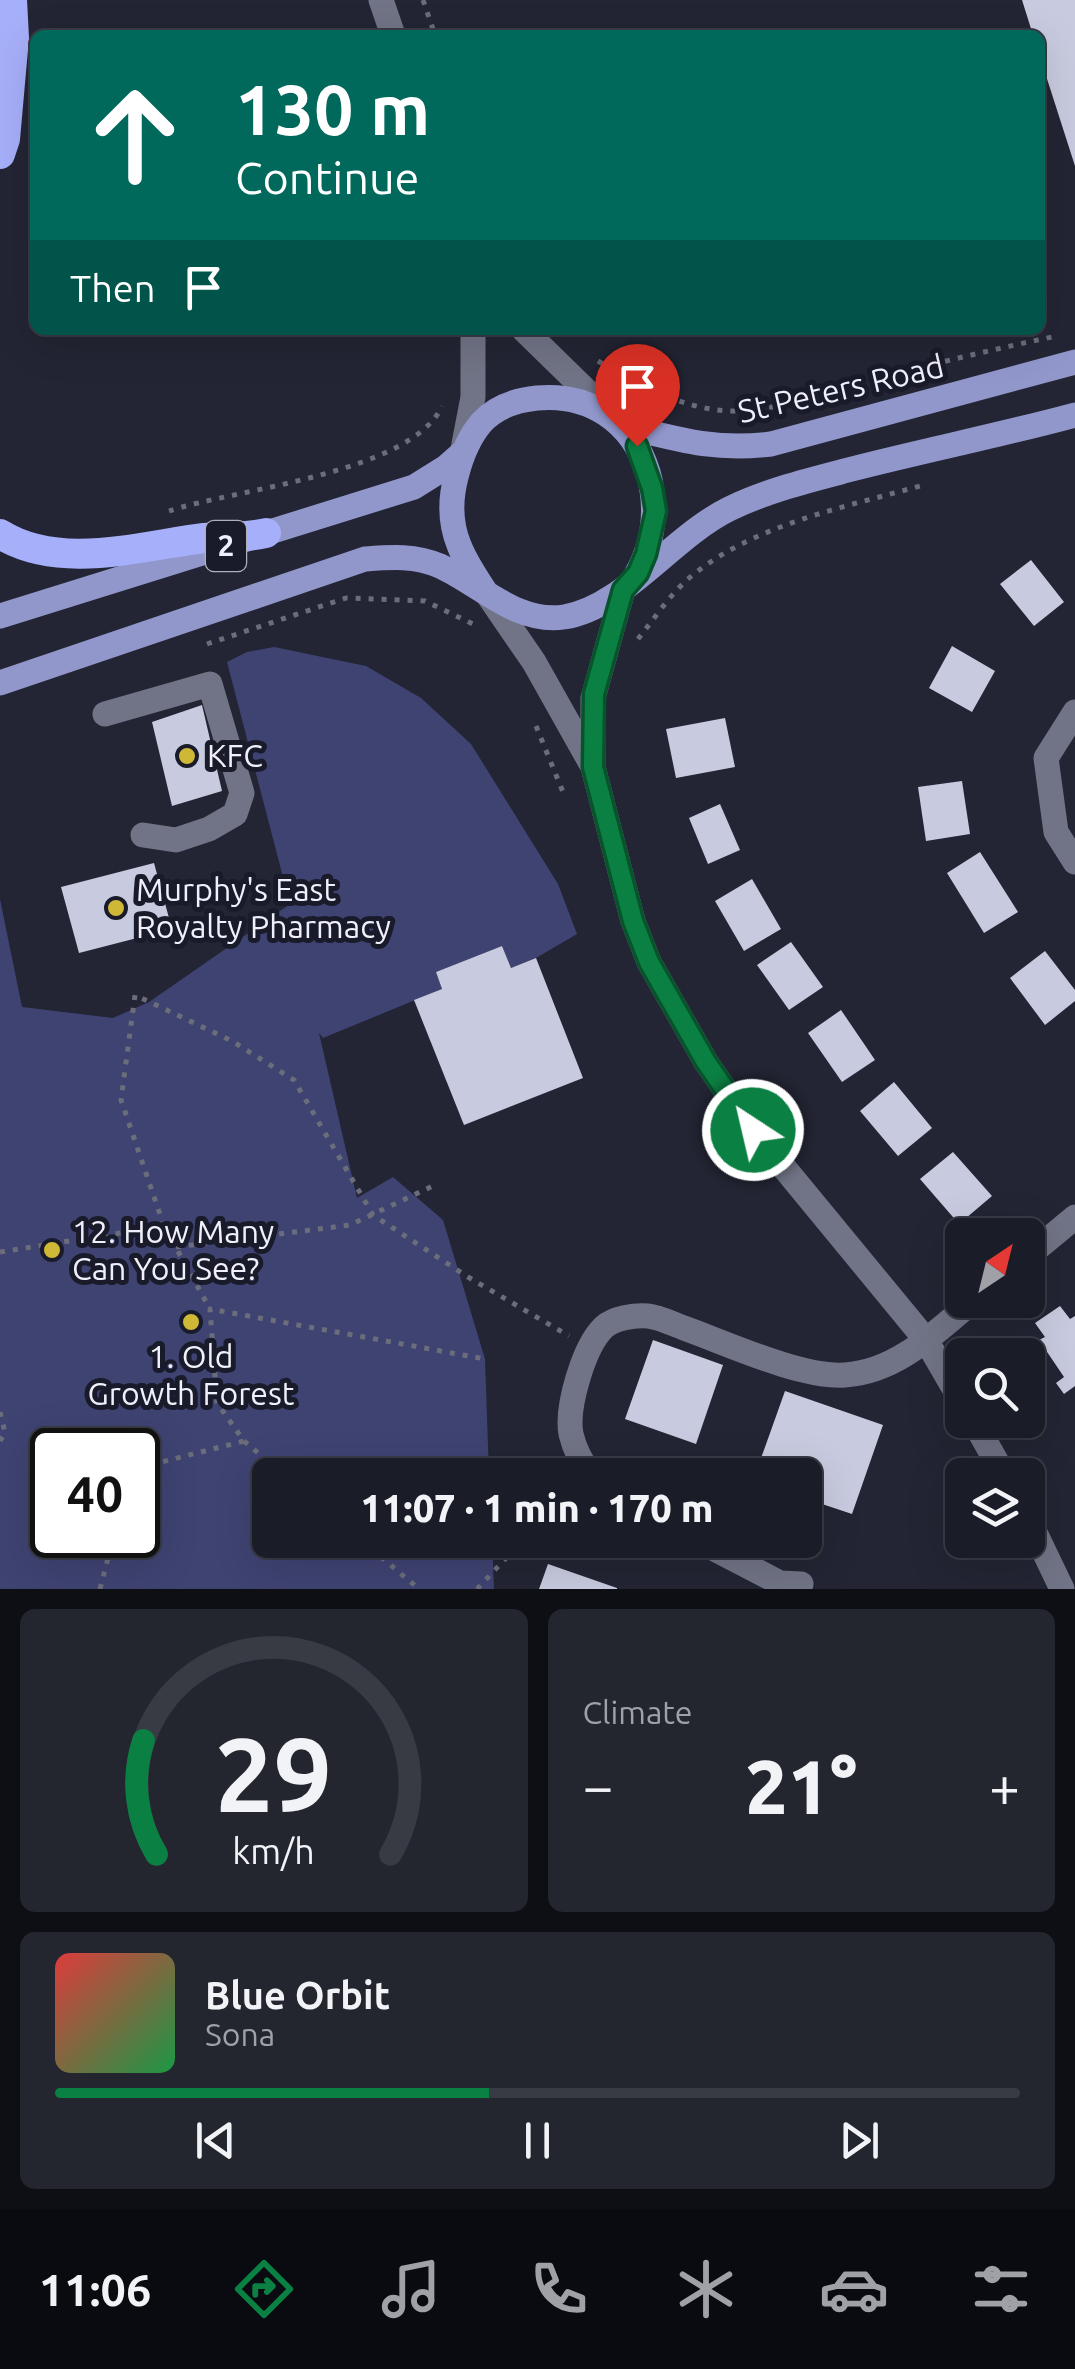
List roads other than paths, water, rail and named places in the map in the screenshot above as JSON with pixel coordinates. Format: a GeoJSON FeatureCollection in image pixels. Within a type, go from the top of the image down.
{"type":"FeatureCollection","features":[{"type":"Feature","properties":{"kind":"highway"},"geometry":{"type":"LineString","coordinates":[[0,154],[5,139],[14,38],[12,0]]}},
{"type":"Feature","properties":{"kind":"highway"},"geometry":{"type":"LineString","coordinates":[[0,534],[15,544],[88,556],[266,533]]}},
{"type":"Feature","properties":{"kind":"main road","name":"St Peters Road"},"geometry":{"type":"LineString","coordinates":[[620,425],[688,442],[733,448],[772,444],[1075,362]]}},
{"type":"Feature","properties":{"kind":"main road"},"geometry":{"type":"LineString","coordinates":[[623,590],[638,573],[646,554],[656,511],[646,467],[637,446],[620,425],[591,404],[569,397],[518,400],[482,422],[463,452],[450,500],[457,541],[488,595],[532,614],[560,618],[586,612],[623,590],[688,534],[728,509],[788,486],[1075,415]]}},
{"type":"Feature","properties":{"kind":"main road","name":"2"},"geometry":{"type":"LineString","coordinates":[[0,616],[414,487],[446,468],[463,452]]}},
{"type":"Feature","properties":{"kind":"main road","name":"2"},"geometry":{"type":"LineString","coordinates":[[0,683],[365,558],[413,557],[440,566],[488,595]]}},
{"type":"Feature","properties":{"kind":"street"},"geometry":{"type":"LineString","coordinates":[[381,0],[391,30]]}},
{"type":"Feature","properties":{"kind":"street"},"geometry":{"type":"LineString","coordinates":[[463,452],[473,397],[472,335]]}},
{"type":"Feature","properties":{"kind":"street"},"geometry":{"type":"LineString","coordinates":[[529,335],[620,425]]}},
{"type":"Feature","properties":{"kind":"street"},"geometry":{"type":"LineString","coordinates":[[623,590],[593,698],[593,767],[633,921],[649,962],[706,1062],[753,1130],[926,1340],[945,1373]]}},
{"type":"Feature","properties":{"kind":"street"},"geometry":{"type":"LineString","coordinates":[[488,595],[534,662],[593,767]]}},
{"type":"Feature","properties":{"kind":"street"},"geometry":{"type":"LineString","coordinates":[[106,714],[210,684],[242,793],[235,814],[176,840],[142,835]]}},
{"type":"Feature","properties":{"kind":"street"},"geometry":{"type":"LineString","coordinates":[[1075,712],[1046,758],[1056,832],[1075,862]]}},
{"type":"Feature","properties":{"kind":"street"},"geometry":{"type":"LineString","coordinates":[[1045,1242],[1075,1217]]}},
{"type":"Feature","properties":{"kind":"street"},"geometry":{"type":"LineString","coordinates":[[579,1458],[570,1430],[572,1402],[589,1348],[605,1326],[618,1319],[649,1316],[786,1364],[840,1376],[874,1372],[926,1340],[952,1318]]}},
{"type":"Feature","properties":{"kind":"street"},"geometry":{"type":"LineString","coordinates":[[1045,1554],[1062,1589]]}},
{"type":"Feature","properties":{"kind":"street"},"geometry":{"type":"LineString","coordinates":[[731,1558],[780,1583],[800,1584]]}},
{"type":"Feature","properties":{"kind":"place","name":"KFC"},"geometry":{"type":"Point","coordinates":[187,756]}},
{"type":"Feature","properties":{"kind":"place","name":"Murphy's East Royalty Pharmacy"},"geometry":{"type":"Point","coordinates":[116,908]}},
{"type":"Feature","properties":{"kind":"place","name":"12. How Many Can You See?"},"geometry":{"type":"Point","coordinates":[52,1250]}},
{"type":"Feature","properties":{"kind":"place","name":"1. Old Growth Forest"},"geometry":{"type":"Point","coordinates":[191,1322]}}]}
